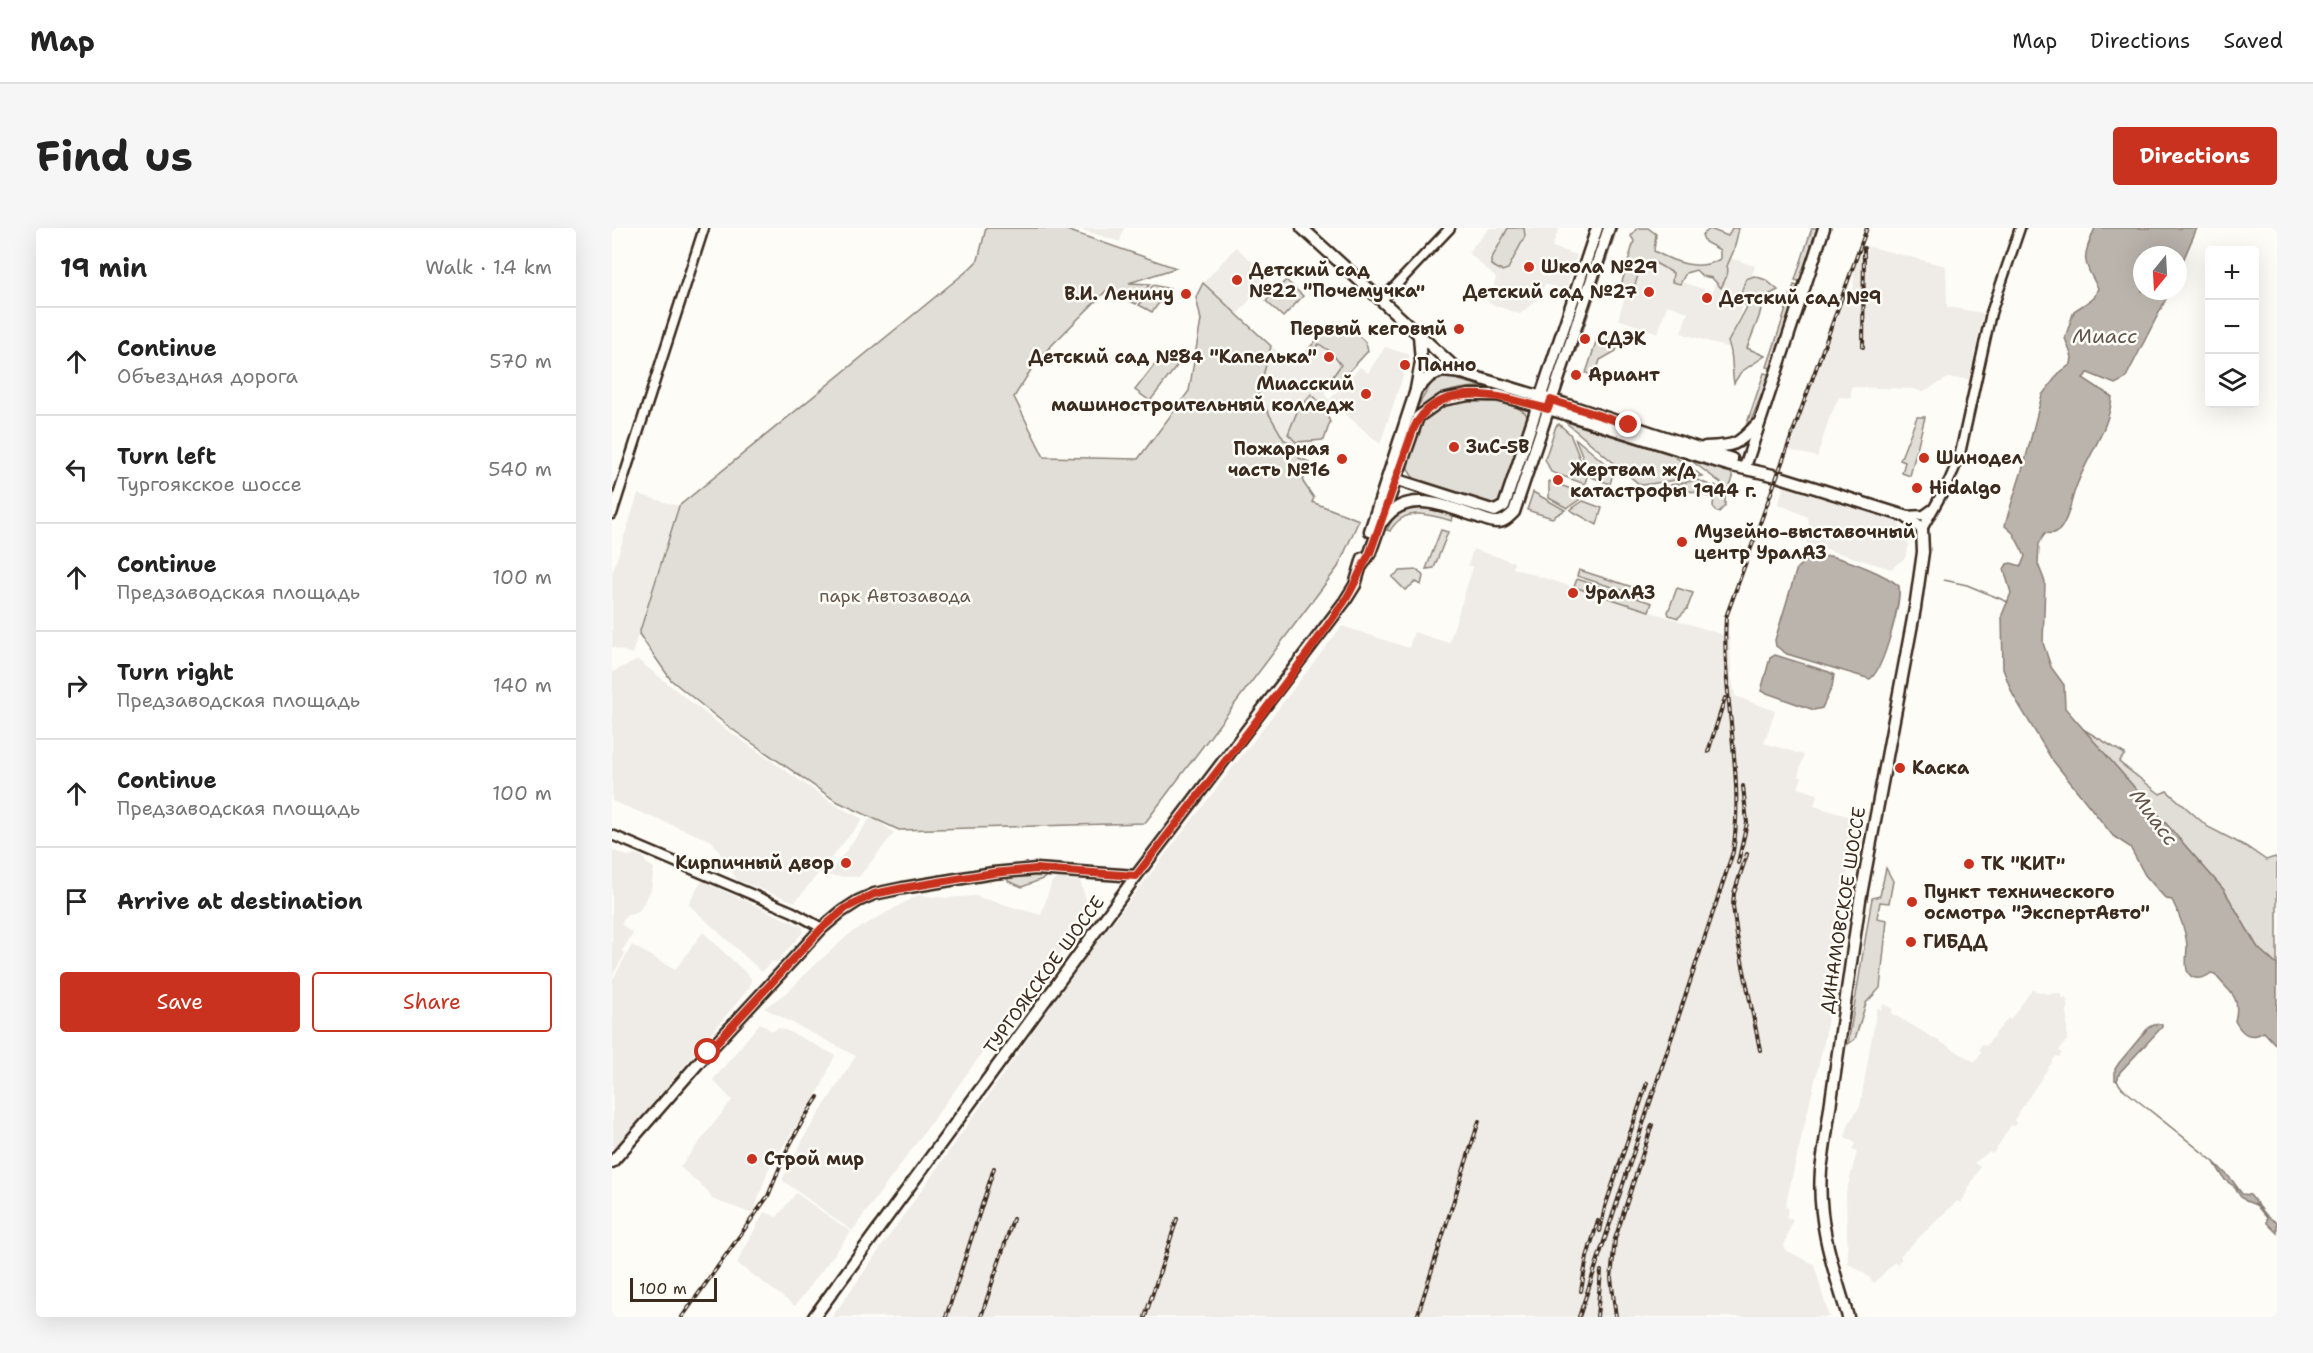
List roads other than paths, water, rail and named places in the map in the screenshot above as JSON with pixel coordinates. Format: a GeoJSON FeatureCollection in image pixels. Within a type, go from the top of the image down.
{"type":"FeatureCollection","features":[{"type":"Feature","properties":{"kind":"main road"},"geometry":{"type":"LineString","coordinates":[[1302,228],[1461,373]]}},
{"type":"Feature","properties":{"kind":"main road"},"geometry":{"type":"LineString","coordinates":[[1390,481],[1435,503],[1495,523],[1503,515],[1514,512],[1597,228]]}},
{"type":"Feature","properties":{"kind":"main road"},"geometry":{"type":"LineString","coordinates":[[1544,403],[1609,228]]}},
{"type":"Feature","properties":{"kind":"main road"},"geometry":{"type":"LineString","coordinates":[[1745,467],[1824,228]]}},
{"type":"Feature","properties":{"kind":"main road"},"geometry":{"type":"LineString","coordinates":[[1390,481],[1416,390],[1421,362],[1419,335]]}},
{"type":"Feature","properties":{"kind":"main road"},"geometry":{"type":"LineString","coordinates":[[1416,390],[1430,376],[1442,371],[1461,373],[1544,403],[1697,447],[1730,458],[1745,467]]}},
{"type":"Feature","properties":{"kind":"main road"},"geometry":{"type":"LineString","coordinates":[[1390,481],[1418,417],[1442,400],[1482,394],[1498,395],[1544,403],[1562,413],[1728,465],[1745,467],[1905,516],[1922,529]]}},
{"type":"Feature","properties":{"kind":"main road"},"geometry":{"type":"LineString","coordinates":[[1697,447],[1734,446],[1741,442],[1761,420]]}},
{"type":"Feature","properties":{"kind":"main road"},"geometry":{"type":"LineString","coordinates":[[1390,481],[1503,515]]}},
{"type":"Feature","properties":{"kind":"main road","name":"ТУРГОЯКСКОЕ ШОССЕ"},"geometry":{"type":"LineString","coordinates":[[1362,565],[1370,553],[1378,529],[1390,481]]}},
{"type":"Feature","properties":{"kind":"main road","name":"ТУРГОЯКСКОЕ ШОССЕ"},"geometry":{"type":"LineString","coordinates":[[814,1317],[1136,876],[1345,601],[1355,585],[1364,551],[1390,481]]}},
{"type":"Feature","properties":{"kind":"main road"},"geometry":{"type":"LineString","coordinates":[[1378,529],[1387,516],[1398,507],[1412,502],[1435,503]]}},
{"type":"Feature","properties":{"kind":"main road","name":"ДИНАМОВСКОЕ ШОССЕ"},"geometry":{"type":"LineString","coordinates":[[1848,1317],[1823,1228],[1821,1170],[1861,888],[1915,608],[1923,552],[1922,529]]}},
{"type":"Feature","properties":{"kind":"main road"},"geometry":{"type":"LineString","coordinates":[[612,1162],[708,1052],[822,928],[858,901],[874,894],[903,888],[993,873],[1036,869],[1136,876]]}},
{"type":"Feature","properties":{"kind":"street"},"geometry":{"type":"LineString","coordinates":[[612,514],[704,228]]}},
{"type":"Feature","properties":{"kind":"street"},"geometry":{"type":"LineString","coordinates":[[1381,301],[1450,228]]}},
{"type":"Feature","properties":{"kind":"street"},"geometry":{"type":"LineString","coordinates":[[1922,529],[1949,481],[1961,451],[1991,313],[2020,228]]}},
{"type":"Feature","properties":{"kind":"street"},"geometry":{"type":"LineString","coordinates":[[1905,516],[1924,515],[1932,510]]}},
{"type":"Feature","properties":{"kind":"street"},"geometry":{"type":"LineString","coordinates":[[612,836],[794,912],[822,928]]}},
{"type":"Feature","properties":{"kind":"water","name":"Миасс"},"geometry":{"type":"Polygon","coordinates":[[[2095,228],[2197,228],[2187,251],[2187,246],[2133,246],[2133,300],[2165,300],[2125,379],[2115,384],[2088,373],[2083,378],[2112,397],[2106,422],[2078,481],[2066,520],[2058,531],[2045,533],[2039,544],[2038,564],[2045,582],[2043,643],[2051,667],[2064,685],[2065,708],[2224,890],[2258,948],[2277,965],[2277,1046],[2264,1032],[2251,1035],[2241,1029],[2235,1021],[2237,1004],[2235,999],[2215,974],[2195,978],[2189,974],[2186,967],[2185,934],[2172,900],[2166,899],[2145,875],[2130,847],[2113,836],[2051,758],[2013,695],[2003,669],[2002,615],[2011,593],[2004,569],[2007,564],[2011,563],[2021,566],[2025,556],[2013,533],[2005,526],[2006,521],[2042,395],[2059,373],[2071,364],[2072,357],[2065,338],[2074,311],[2094,298],[2098,288],[2087,264],[2088,246],[2095,228]]]}},
{"type":"Feature","properties":{"kind":"water"},"geometry":{"type":"Polygon","coordinates":[[[1830,556],[1866,568],[1899,586],[1897,606],[1886,650],[1881,663],[1870,679],[1787,654],[1776,646],[1775,640],[1797,568],[1807,559],[1830,556]]]}},
{"type":"Feature","properties":{"kind":"water"},"geometry":{"type":"Polygon","coordinates":[[[1775,655],[1834,675],[1832,687],[1822,708],[1814,710],[1761,691],[1770,658],[1775,655]]]}},
{"type":"Feature","properties":{"kind":"water"},"geometry":{"type":"Polygon","coordinates":[[[2162,1024],[2162,1027],[2120,1072],[2117,1081],[2115,1080],[2115,1069],[2119,1063],[2149,1027],[2162,1024]]]}},
{"type":"Feature","properties":{"kind":"water"},"geometry":{"type":"Polygon","coordinates":[[[2214,1162],[2242,1194],[2250,1195],[2267,1216],[2277,1223],[2277,1233],[2267,1223],[2267,1218],[2256,1205],[2246,1201],[2235,1187],[2225,1180],[2214,1162]]]}},
{"type":"Feature","properties":{"kind":"waterway"},"geometry":{"type":"LineString","coordinates":[[1944,580],[1967,585],[2008,602]]}},
{"type":"Feature","properties":{"kind":"waterway"},"geometry":{"type":"LineString","coordinates":[[2117,1081],[2122,1088],[2214,1162]]}},
{"type":"Feature","properties":{"kind":"railway"},"geometry":{"type":"LineString","coordinates":[[1579,1317],[1733,852],[1736,793],[1725,647],[1726,617],[1867,228]]}},
{"type":"Feature","properties":{"kind":"railway"},"geometry":{"type":"LineString","coordinates":[[1863,347],[1864,248]]}},
{"type":"Feature","properties":{"kind":"railway"},"geometry":{"type":"LineString","coordinates":[[1708,752],[1725,698]]}},
{"type":"Feature","properties":{"kind":"railway"},"geometry":{"type":"LineString","coordinates":[[1738,863],[1747,823],[1743,786]]}},
{"type":"Feature","properties":{"kind":"railway"},"geometry":{"type":"LineString","coordinates":[[1747,854],[1734,893],[1733,906],[1760,1050]]}},
{"type":"Feature","properties":{"kind":"railway"},"geometry":{"type":"LineString","coordinates":[[1600,1231],[1605,1207],[1647,1083]]}},
{"type":"Feature","properties":{"kind":"railway"},"geometry":{"type":"LineString","coordinates":[[682,1317],[768,1196],[786,1152],[818,1097]]}},
{"type":"Feature","properties":{"kind":"railway"},"geometry":{"type":"LineString","coordinates":[[1417,1317],[1479,1121]]}},
{"type":"Feature","properties":{"kind":"railway"},"geometry":{"type":"LineString","coordinates":[[1616,1317],[1611,1278],[1615,1239],[1652,1125]]}},
{"type":"Feature","properties":{"kind":"railway"},"geometry":{"type":"LineString","coordinates":[[946,1317],[994,1168]]}},
{"type":"Feature","properties":{"kind":"railway"},"geometry":{"type":"LineString","coordinates":[[981,1317],[1013,1219]]}},
{"type":"Feature","properties":{"kind":"railway"},"geometry":{"type":"LineString","coordinates":[[1145,1317],[1177,1219]]}},
{"type":"Feature","properties":{"kind":"railway"},"geometry":{"type":"LineString","coordinates":[[1581,1291],[1587,1257],[1598,1221]]}},
{"type":"Feature","properties":{"kind":"railway"},"geometry":{"type":"LineString","coordinates":[[1597,1317],[1601,1271]]}},
{"type":"Feature","properties":{"kind":"place","name":"Школа №29"},"geometry":{"type":"Point","coordinates":[1529,267]}},
{"type":"Feature","properties":{"kind":"place","name":"Детский сад №22 \"Почемучка\""},"geometry":{"type":"Point","coordinates":[1237,280]}},
{"type":"Feature","properties":{"kind":"place","name":"Детский сад №27"},"geometry":{"type":"Point","coordinates":[1649,292]}},
{"type":"Feature","properties":{"kind":"place","name":"В.И. Ленину"},"geometry":{"type":"Point","coordinates":[1186,294]}},
{"type":"Feature","properties":{"kind":"place","name":"Детский сад №9"},"geometry":{"type":"Point","coordinates":[1707,298]}},
{"type":"Feature","properties":{"kind":"place","name":"Первый кеговый"},"geometry":{"type":"Point","coordinates":[1459,329]}},
{"type":"Feature","properties":{"kind":"place","name":"СДЭК"},"geometry":{"type":"Point","coordinates":[1585,339]}},
{"type":"Feature","properties":{"kind":"place","name":"Детский сад №84 \"Капелька\""},"geometry":{"type":"Point","coordinates":[1329,357]}},
{"type":"Feature","properties":{"kind":"place","name":"Панно"},"geometry":{"type":"Point","coordinates":[1405,365]}},
{"type":"Feature","properties":{"kind":"place","name":"Ариант"},"geometry":{"type":"Point","coordinates":[1576,375]}},
{"type":"Feature","properties":{"kind":"place","name":"Миасский машиностроительный колледж"},"geometry":{"type":"Point","coordinates":[1366,394]}},
{"type":"Feature","properties":{"kind":"place","name":"ЗиС-5В"},"geometry":{"type":"Point","coordinates":[1454,447]}},
{"type":"Feature","properties":{"kind":"place","name":"Шинодел"},"geometry":{"type":"Point","coordinates":[1924,458]}},
{"type":"Feature","properties":{"kind":"place","name":"Пожарная часть №16"},"geometry":{"type":"Point","coordinates":[1342,459]}},
{"type":"Feature","properties":{"kind":"place","name":"Жертвам ж/д катастрофы 1944 г."},"geometry":{"type":"Point","coordinates":[1558,480]}},
{"type":"Feature","properties":{"kind":"place","name":"Hidalgo"},"geometry":{"type":"Point","coordinates":[1917,488]}},
{"type":"Feature","properties":{"kind":"place","name":"Музейно-выставочный центр УралАЗ"},"geometry":{"type":"Point","coordinates":[1682,542]}},
{"type":"Feature","properties":{"kind":"place","name":"УралАЗ"},"geometry":{"type":"Point","coordinates":[1573,593]}},
{"type":"Feature","properties":{"kind":"place","name":"Каска"},"geometry":{"type":"Point","coordinates":[1900,768]}},
{"type":"Feature","properties":{"kind":"place","name":"Кирпичный двор"},"geometry":{"type":"Point","coordinates":[846,863]}},
{"type":"Feature","properties":{"kind":"place","name":"ТК \"КИТ\""},"geometry":{"type":"Point","coordinates":[1969,864]}},
{"type":"Feature","properties":{"kind":"place","name":"Пункт технического осмотра \"ЭкспертАвто\""},"geometry":{"type":"Point","coordinates":[1912,902]}},
{"type":"Feature","properties":{"kind":"place","name":"ГИБДД"},"geometry":{"type":"Point","coordinates":[1911,942]}},
{"type":"Feature","properties":{"kind":"place","name":"Строй мир"},"geometry":{"type":"Point","coordinates":[752,1159]}},
{"type":"Feature","properties":{"kind":"park label","name":"парк Автозавода"},"geometry":{"type":"Point","coordinates":[895,596]}}]}
